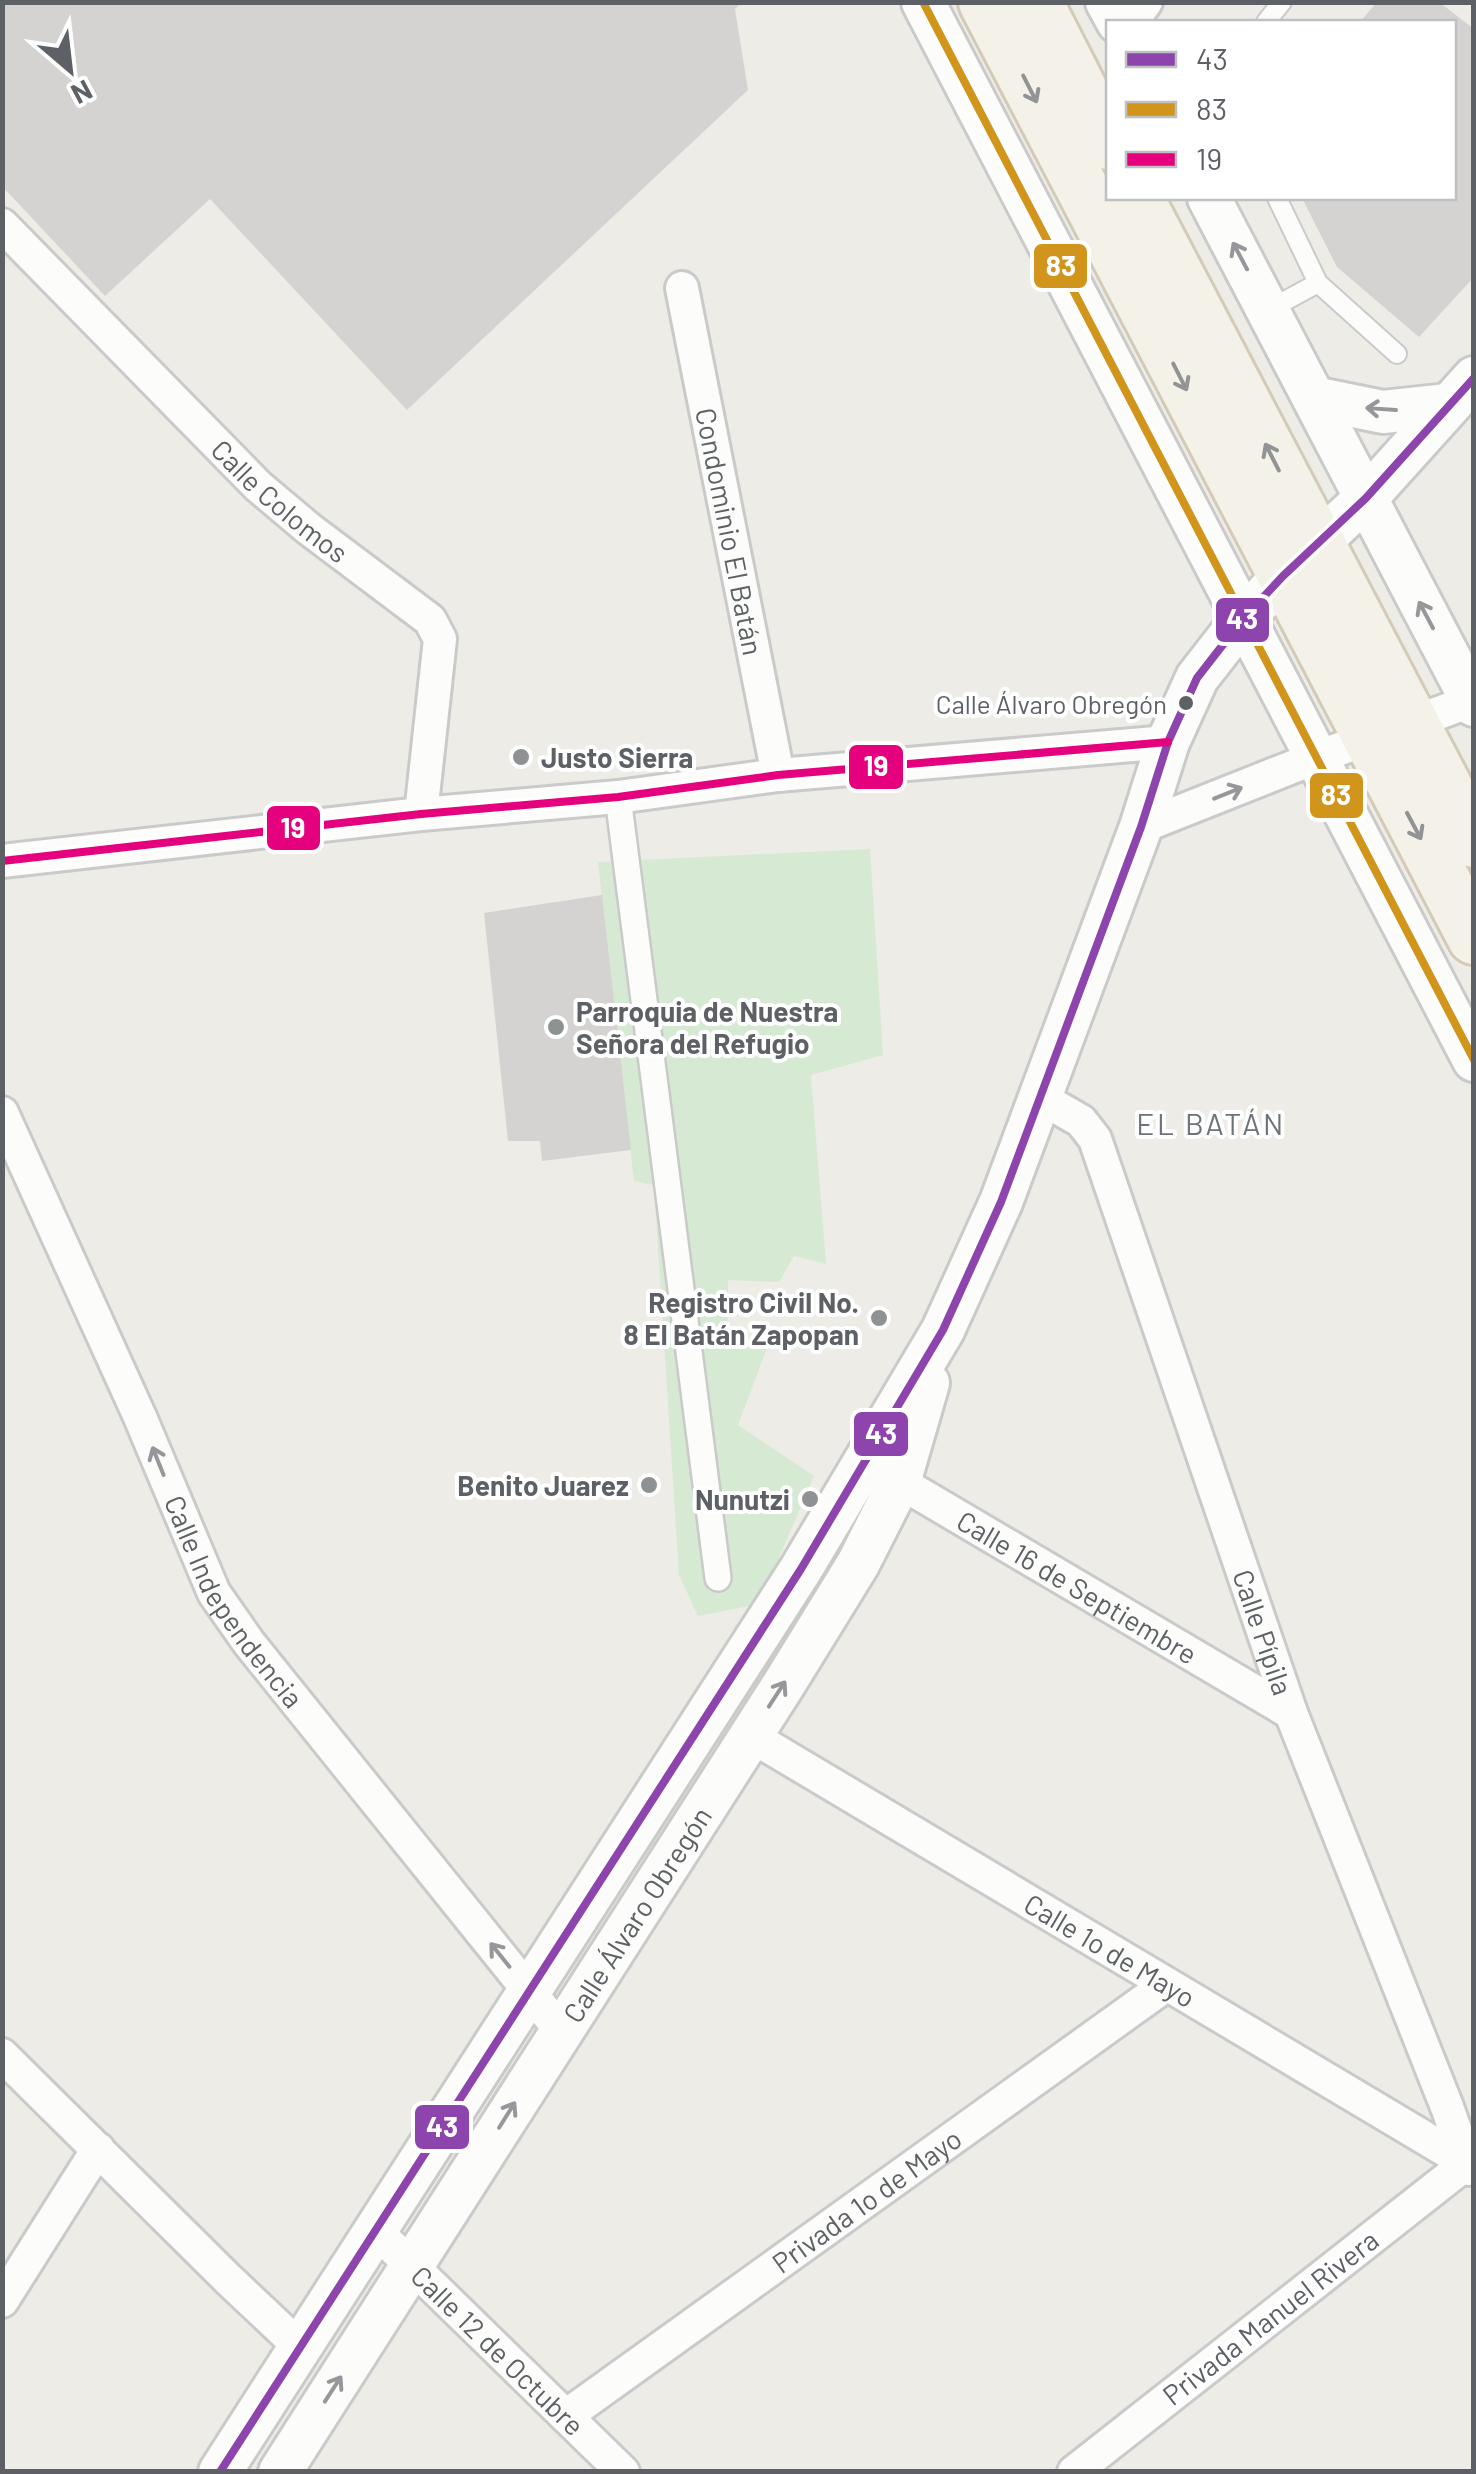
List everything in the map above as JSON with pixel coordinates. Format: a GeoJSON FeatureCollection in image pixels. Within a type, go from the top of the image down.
{"type":"FeatureCollection","features":[{"type":"Feature","properties":{"kind":"main road"},"geometry":{"type":"LineString","coordinates":[[985,2],[1300,560],[1391,732],[1474,938]]}},
{"type":"Feature","properties":{"kind":"main road"},"geometry":{"type":"LineString","coordinates":[[1036,2],[1106,138]]}},
{"type":"Feature","properties":{"kind":"main road"},"geometry":{"type":"LineString","coordinates":[[1138,200],[1300,560]]}},
{"type":"Feature","properties":{"kind":"main road"},"geometry":{"type":"LineString","coordinates":[[1391,732],[1474,841]]}},
{"type":"Feature","properties":{"kind":"street"},"geometry":{"type":"LineString","coordinates":[[922,2],[1474,1060]]}},
{"type":"Feature","properties":{"kind":"street"},"geometry":{"type":"LineString","coordinates":[[1141,827],[1315,758],[1473,702],[1210,200]]}},
{"type":"Feature","properties":{"kind":"street","name":"Calle Colomos"},"geometry":{"type":"LineString","coordinates":[[2,225],[258,486],[309,530],[430,620],[440,639],[420,814]]}},
{"type":"Feature","properties":{"kind":"street","name":"Condominio El Batán"},"geometry":{"type":"LineString","coordinates":[[682,288],[778,775]]}},
{"type":"Feature","properties":{"kind":"street"},"geometry":{"type":"LineString","coordinates":[[1314,398],[1384,412],[1461,391]]}},
{"type":"Feature","properties":{"kind":"street","name":"Calle Álvaro Obregón"},"geometry":{"type":"LineString","coordinates":[[280,2472],[858,1564],[882,1472],[1001,1202],[1141,827],[1168,742],[1197,678],[1243,618],[1366,498],[1461,391]]}},
{"type":"Feature","properties":{"kind":"street"},"geometry":{"type":"LineString","coordinates":[[2,862],[420,814],[618,798],[778,775],[1168,742]]}},
{"type":"Feature","properties":{"kind":"street"},"geometry":{"type":"LineString","coordinates":[[618,798],[718,1578]]}},
{"type":"Feature","properties":{"kind":"street","name":"Calle Pípila"},"geometry":{"type":"LineString","coordinates":[[1041,1098],[1081,1121],[1095,1139],[1291,1713],[1470,2173]]}},
{"type":"Feature","properties":{"kind":"street","name":"Calle Independencia"},"geometry":{"type":"LineString","coordinates":[[2,1113],[140,1417],[214,1594],[561,2032]]}},
{"type":"Feature","properties":{"kind":"street","name":"Calle Álvaro Obregón"},"geometry":{"type":"LineString","coordinates":[[220,2472],[801,1570],[882,1472]]}},
{"type":"Feature","properties":{"kind":"street","name":"Calle 16 de Septiembre"},"geometry":{"type":"LineString","coordinates":[[882,1472],[1291,1713]]}},
{"type":"Feature","properties":{"kind":"street","name":"Calle 1o de Mayo"},"geometry":{"type":"LineString","coordinates":[[751,1736],[1470,2173]]}},
{"type":"Feature","properties":{"kind":"street","name":"Privada 1o de Mayo"},"geometry":{"type":"LineString","coordinates":[[566,2416],[1166,1985]]}},
{"type":"Feature","properties":{"kind":"street"},"geometry":{"type":"LineString","coordinates":[[2,2055],[300,2347]]}},
{"type":"Feature","properties":{"kind":"street"},"geometry":{"type":"LineString","coordinates":[[2,2300],[98,2149]]}},
{"type":"Feature","properties":{"kind":"street","name":"Privada Manuel Rivera"},"geometry":{"type":"LineString","coordinates":[[1074,2472],[1470,2173]]}},
{"type":"Feature","properties":{"kind":"street","name":"Calle 12 de Octubre"},"geometry":{"type":"LineString","coordinates":[[375,2230],[623,2472]]}},
{"type":"Feature","properties":{"kind":"lane"},"geometry":{"type":"LineString","coordinates":[[1278,200],[1318,283],[1397,354]]}},
{"type":"Feature","properties":{"kind":"lane"},"geometry":{"type":"LineString","coordinates":[[1268,310],[1318,283]]}},
{"type":"Feature","properties":{"kind":"green space"},"geometry":{"type":"Polygon","coordinates":[[[870,849],[883,1055],[811,1075],[826,1264],[794,1256],[779,1282],[728,1280],[728,1325],[767,1348],[738,1425],[814,1476],[759,1604],[698,1616],[679,1575],[654,1185],[634,1181],[598,862],[870,849]]]}},
{"type":"Feature","properties":{"kind":"building"},"geometry":{"type":"Polygon","coordinates":[[[2,2],[742,2],[735,9],[748,90],[407,410],[210,199],[105,296],[2,186],[2,2]]]}},
{"type":"Feature","properties":{"kind":"building"},"geometry":{"type":"Polygon","coordinates":[[[1377,2],[1439,2],[1474,29],[1474,277],[1419,337],[1337,267],[1303,200],[1456,200],[1456,20],[1362,20],[1377,2]]]}},
{"type":"Feature","properties":{"kind":"building","name":"Parroquia de Nuestra Señora del Refugio"},"geometry":{"type":"Polygon","coordinates":[[[602,895],[631,1150],[542,1161],[540,1141],[508,1141],[484,913],[602,895]]]}},
{"type":"Feature","properties":{"kind":"transit line","name":"83"},"geometry":{"type":"LineString","coordinates":[[923,2],[1474,1060]]}},
{"type":"Feature","properties":{"kind":"transit line","name":"43"},"geometry":{"type":"LineString","coordinates":[[220,2472],[801,1569],[943,1330],[1001,1202],[1141,827],[1168,742],[1197,678],[1243,619],[1366,498],[1474,378]]}},
{"type":"Feature","properties":{"kind":"transit line","name":"19"},"geometry":{"type":"LineString","coordinates":[[2,861],[421,814],[618,797],[778,775],[1168,742]]}},
{"type":"Feature","properties":{"kind":"place","name":"Calle Álvaro Obregón"},"geometry":{"type":"Point","coordinates":[1186,703]}},
{"type":"Feature","properties":{"kind":"place","name":"Justo Sierra"},"geometry":{"type":"Point","coordinates":[521,757]}},
{"type":"Feature","properties":{"kind":"place","name":"Parroquia de Nuestra Señora del Refugio"},"geometry":{"type":"Point","coordinates":[556,1027]}},
{"type":"Feature","properties":{"kind":"place","name":"Registro Civil No. 8 El Batán Zapopan"},"geometry":{"type":"Point","coordinates":[879,1318]}},
{"type":"Feature","properties":{"kind":"place","name":"Benito Juarez"},"geometry":{"type":"Point","coordinates":[649,1485]}},
{"type":"Feature","properties":{"kind":"place","name":"Nunutzi"},"geometry":{"type":"Point","coordinates":[810,1499]}},
{"type":"Feature","properties":{"kind":"district","name":"EL BATÁN"},"geometry":{"type":"Point","coordinates":[1211,1123]}}]}
